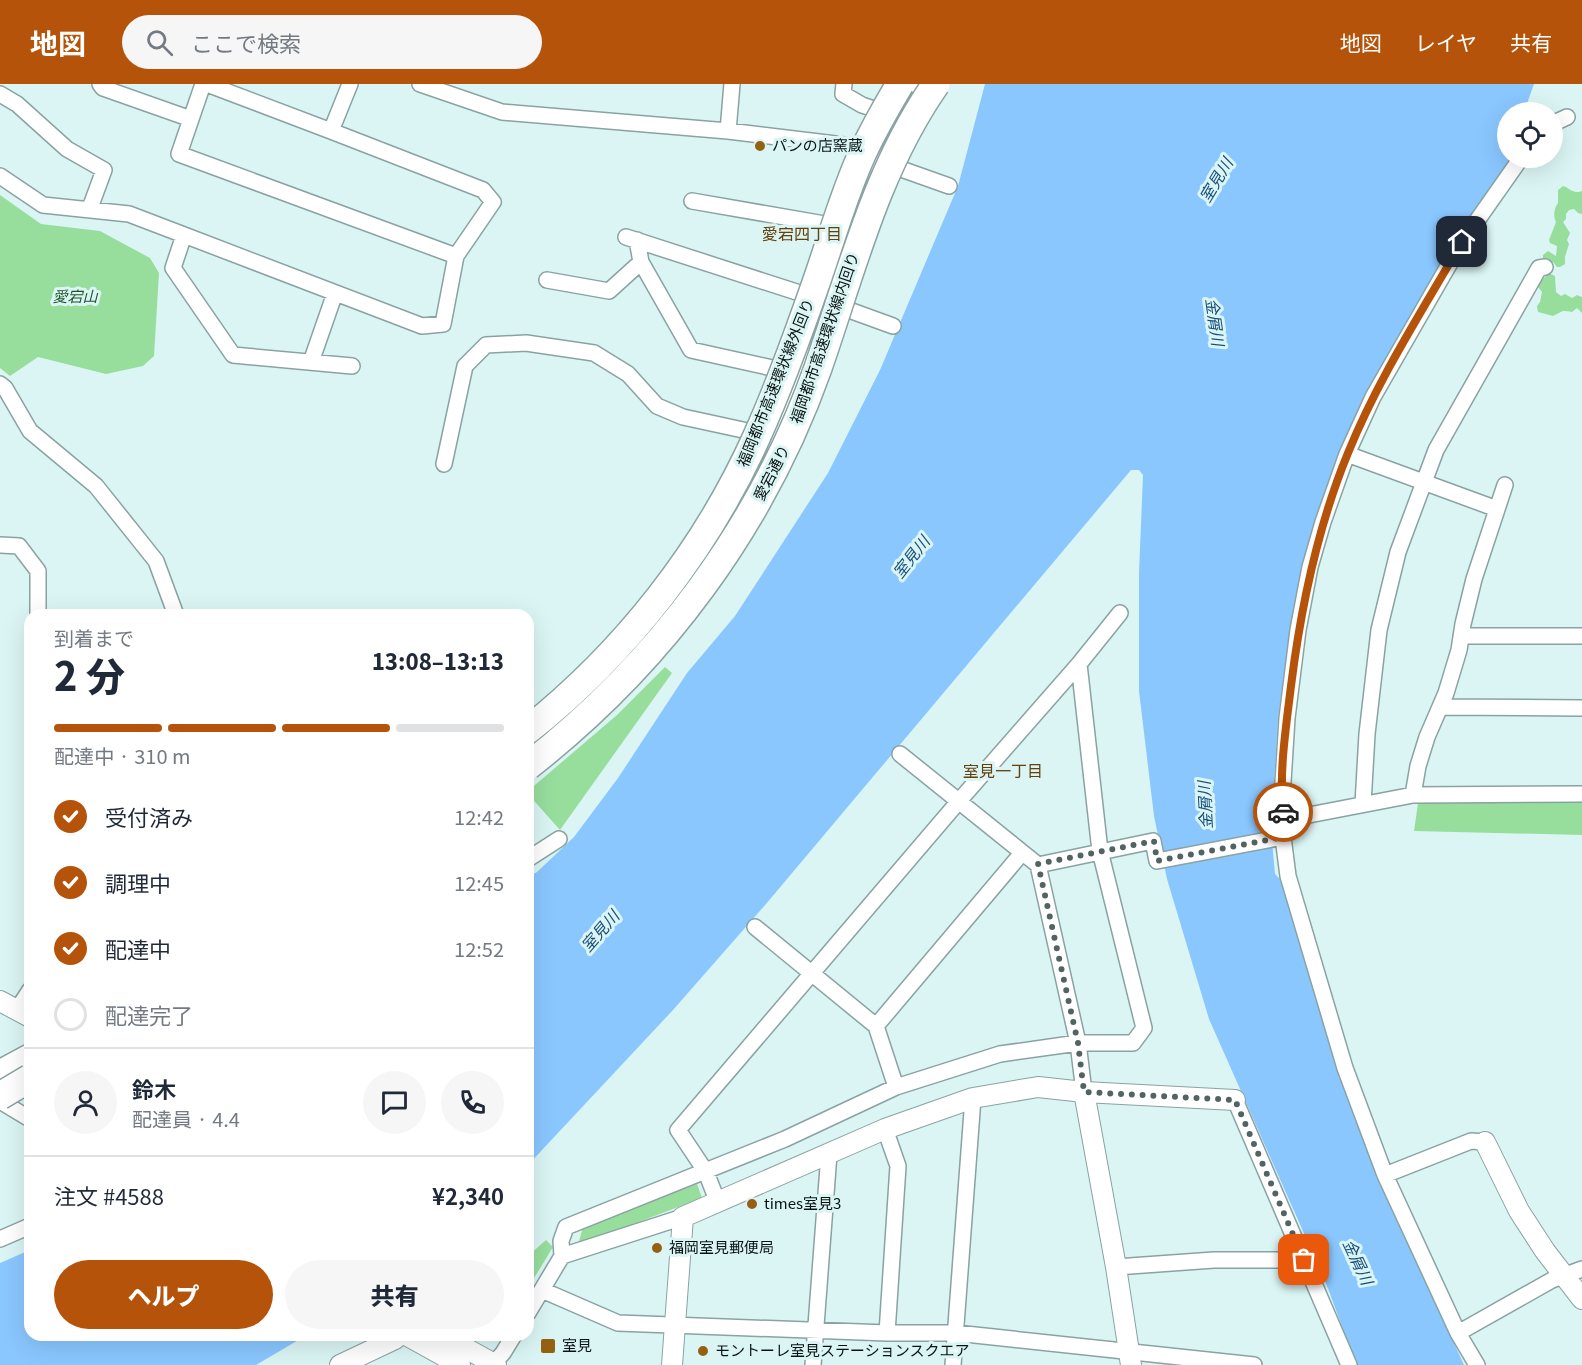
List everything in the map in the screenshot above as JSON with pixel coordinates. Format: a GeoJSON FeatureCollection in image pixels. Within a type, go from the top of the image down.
{"type":"FeatureCollection","features":[{"type":"Feature","properties":{"kind":"highway","name":"福岡都市高速環状線外回り"},"geometry":{"type":"LineString","coordinates":[[534,724],[598,668],[637,624],[703,536],[742,469],[788,358],[863,152],[901,84]]}},
{"type":"Feature","properties":{"kind":"highway"},"geometry":{"type":"LineString","coordinates":[[693,599],[721,535],[758,472],[775,435],[835,284],[859,208],[878,158],[910,95],[919,84]]}},
{"type":"Feature","properties":{"kind":"highway","name":"福岡都市高速環状線内回り"},"geometry":{"type":"LineString","coordinates":[[534,762],[571,730],[643,660],[710,578],[750,515],[790,438],[804,404],[851,262],[892,160],[934,84]]}},
{"type":"Feature","properties":{"kind":"highway"},"geometry":{"type":"LineString","coordinates":[[0,1074],[24,1061]]}},
{"type":"Feature","properties":{"kind":"highway"},"geometry":{"type":"LineString","coordinates":[[0,1096],[24,1082]]}},
{"type":"Feature","properties":{"kind":"street"},"geometry":{"type":"LineString","coordinates":[[99,84],[103,88],[191,119]]}},
{"type":"Feature","properties":{"kind":"street"},"geometry":{"type":"LineString","coordinates":[[0,176],[42,205],[90,208],[129,214],[422,326],[443,324],[456,256],[493,202],[483,190],[205,84],[179,154],[456,256]]}},
{"type":"Feature","properties":{"kind":"street"},"geometry":{"type":"LineString","coordinates":[[331,131],[350,84]]}},
{"type":"Feature","properties":{"kind":"street"},"geometry":{"type":"LineString","coordinates":[[420,84],[502,112],[728,131],[844,145],[863,152]]}},
{"type":"Feature","properties":{"kind":"street"},"geometry":{"type":"LineString","coordinates":[[728,131],[732,84]]}},
{"type":"Feature","properties":{"kind":"street"},"geometry":{"type":"LineString","coordinates":[[844,84],[843,94],[862,105],[886,113]]}},
{"type":"Feature","properties":{"kind":"street","name":"愛宕通り"},"geometry":{"type":"LineString","coordinates":[[534,724],[593,671],[629,634],[672,582],[711,522],[760,436],[786,371],[863,152],[901,84]]}},
{"type":"Feature","properties":{"kind":"street","name":"愛宕通り"},"geometry":{"type":"LineString","coordinates":[[534,763],[560,744],[659,656],[693,599],[736,538],[765,490],[808,393],[887,164],[906,127],[934,84]]}},
{"type":"Feature","properties":{"kind":"street"},"geometry":{"type":"LineString","coordinates":[[0,94],[17,104],[67,149],[104,170],[90,208]]}},
{"type":"Feature","properties":{"kind":"street"},"geometry":{"type":"LineString","coordinates":[[1563,119],[1567,117]]}},
{"type":"Feature","properties":{"kind":"street"},"geometry":{"type":"LineString","coordinates":[[887,164],[949,186]]}},
{"type":"Feature","properties":{"kind":"street"},"geometry":{"type":"LineString","coordinates":[[1477,1365],[1458,1333],[1385,1175],[1345,1068],[1288,876],[1281,798],[1287,718],[1298,630],[1310,567],[1347,454],[1373,398],[1462,242],[1514,168]]}},
{"type":"Feature","properties":{"kind":"street"},"geometry":{"type":"LineString","coordinates":[[692,201],[836,226]]}},
{"type":"Feature","properties":{"kind":"street"},"geometry":{"type":"LineString","coordinates":[[184,236],[173,268],[232,355],[352,366]]}},
{"type":"Feature","properties":{"kind":"street"},"geometry":{"type":"LineString","coordinates":[[786,371],[691,350],[641,262],[632,238],[812,297]]}},
{"type":"Feature","properties":{"kind":"street"},"geometry":{"type":"LineString","coordinates":[[547,280],[609,291],[641,262]]}},
{"type":"Feature","properties":{"kind":"street"},"geometry":{"type":"LineString","coordinates":[[1363,804],[1366,745],[1379,630],[1398,552],[1436,450],[1450,422],[1539,268],[1545,267]]}},
{"type":"Feature","properties":{"kind":"street"},"geometry":{"type":"LineString","coordinates":[[311,362],[335,293]]}},
{"type":"Feature","properties":{"kind":"street"},"geometry":{"type":"LineString","coordinates":[[838,306],[893,326]]}},
{"type":"Feature","properties":{"kind":"street"},"geometry":{"type":"LineString","coordinates":[[444,464],[465,366],[486,345],[526,343],[594,353],[628,374],[657,406],[683,417],[760,436]]}},
{"type":"Feature","properties":{"kind":"street"},"geometry":{"type":"LineString","coordinates":[[0,384],[5,388],[30,431],[96,486],[156,561],[174,609]]}},
{"type":"Feature","properties":{"kind":"street"},"geometry":{"type":"LineString","coordinates":[[1347,454],[1497,509]]}},
{"type":"Feature","properties":{"kind":"street"},"geometry":{"type":"LineString","coordinates":[[1413,795],[1426,737],[1440,707],[1459,650],[1474,579],[1506,485]]}},
{"type":"Feature","properties":{"kind":"street"},"geometry":{"type":"LineString","coordinates":[[0,545],[19,546],[38,571],[38,609]]}},
{"type":"Feature","properties":{"kind":"street"},"geometry":{"type":"LineString","coordinates":[[718,1203],[706,1172],[678,1130],[1079,664],[1120,613]]}},
{"type":"Feature","properties":{"kind":"street"},"geometry":{"type":"LineString","coordinates":[[1461,636],[1582,636]]}},
{"type":"Feature","properties":{"kind":"street"},"geometry":{"type":"LineString","coordinates":[[534,1301],[562,1256],[561,1241],[566,1227],[785,1139],[896,1087],[1000,1054],[1078,1043],[1133,1043],[1144,1028],[1100,851],[1079,664]]}},
{"type":"Feature","properties":{"kind":"street"},"geometry":{"type":"LineString","coordinates":[[1440,707],[1582,708]]}},
{"type":"Feature","properties":{"kind":"street"},"geometry":{"type":"LineString","coordinates":[[900,754],[1038,864],[1078,1043],[1084,1092],[1131,1358]]}},
{"type":"Feature","properties":{"kind":"street"},"geometry":{"type":"LineString","coordinates":[[1283,820],[1413,795],[1582,794]]}},
{"type":"Feature","properties":{"kind":"street"},"geometry":{"type":"LineString","coordinates":[[1038,864],[1154,841],[1157,861],[1283,837]]}},
{"type":"Feature","properties":{"kind":"street"},"geometry":{"type":"LineString","coordinates":[[534,855],[559,839]]}},
{"type":"Feature","properties":{"kind":"street"},"geometry":{"type":"LineString","coordinates":[[876,1026],[1022,853]]}},
{"type":"Feature","properties":{"kind":"street"},"geometry":{"type":"LineString","coordinates":[[755,927],[876,1026],[896,1087]]}},
{"type":"Feature","properties":{"kind":"street"},"geometry":{"type":"LineString","coordinates":[[0,1000],[24,1013]]}},
{"type":"Feature","properties":{"kind":"street"},"geometry":{"type":"LineString","coordinates":[[0,1068],[24,1054]]}},
{"type":"Feature","properties":{"kind":"street"},"geometry":{"type":"LineString","coordinates":[[562,1256],[718,1203],[885,1129],[973,1098],[1038,1087],[1084,1092],[1235,1100],[1349,1365]]}},
{"type":"Feature","properties":{"kind":"street"},"geometry":{"type":"LineString","coordinates":[[953,1365],[973,1098]]}},
{"type":"Feature","properties":{"kind":"street"},"geometry":{"type":"LineString","coordinates":[[0,1101],[24,1115]]}},
{"type":"Feature","properties":{"kind":"street"},"geometry":{"type":"LineString","coordinates":[[885,1129],[898,1166],[887,1333]]}},
{"type":"Feature","properties":{"kind":"street"},"geometry":{"type":"LineString","coordinates":[[1385,1175],[1471,1142],[1485,1142],[1519,1211],[1545,1251],[1574,1272],[1582,1299]]}},
{"type":"Feature","properties":{"kind":"street"},"geometry":{"type":"LineString","coordinates":[[813,1365],[829,1154]]}},
{"type":"Feature","properties":{"kind":"street"},"geometry":{"type":"LineString","coordinates":[[672,1365],[683,1216]]}},
{"type":"Feature","properties":{"kind":"street"},"geometry":{"type":"LineString","coordinates":[[0,1239],[24,1229]]}},
{"type":"Feature","properties":{"kind":"street"},"geometry":{"type":"LineString","coordinates":[[1116,1267],[1214,1260],[1304,1260]]}},
{"type":"Feature","properties":{"kind":"street"},"geometry":{"type":"LineString","coordinates":[[1458,1333],[1552,1280],[1574,1272]]}},
{"type":"Feature","properties":{"kind":"street"},"geometry":{"type":"LineString","coordinates":[[542,1290],[618,1323],[675,1327],[956,1333],[1131,1358],[1254,1365]]}},
{"type":"Feature","properties":{"kind":"street"},"geometry":{"type":"LineString","coordinates":[[340,1365],[391,1341]]}},
{"type":"Feature","properties":{"kind":"street"},"geometry":{"type":"LineString","coordinates":[[417,1341],[460,1365]]}},
{"type":"Feature","properties":{"kind":"street"},"geometry":{"type":"LineString","coordinates":[[452,1341],[494,1365],[510,1341]]}},
{"type":"Feature","properties":{"kind":"green space"},"geometry":{"type":"Polygon","coordinates":[[[1563,186],[1575,192],[1582,191],[1582,214],[1574,209],[1569,210],[1566,214],[1563,222],[1570,233],[1567,240],[1569,244],[1565,264],[1557,267],[1553,262],[1549,264],[1543,261],[1543,255],[1548,251],[1556,256],[1557,246],[1549,240],[1556,222],[1554,212],[1558,203],[1558,190],[1563,186]]]}},
{"type":"Feature","properties":{"kind":"green space","name":"愛宕山"},"geometry":{"type":"Polygon","coordinates":[[[0,195],[41,224],[100,231],[150,258],[159,273],[154,356],[143,366],[106,374],[38,357],[10,376],[0,368],[0,195]]]}},
{"type":"Feature","properties":{"kind":"green space"},"geometry":{"type":"Polygon","coordinates":[[[1549,273],[1555,276],[1556,292],[1561,296],[1565,294],[1572,298],[1577,295],[1582,297],[1582,313],[1577,308],[1572,312],[1562,311],[1553,316],[1538,312],[1537,306],[1542,292],[1538,287],[1549,273]]]}},
{"type":"Feature","properties":{"kind":"green space"},"geometry":{"type":"Polygon","coordinates":[[[665,667],[672,673],[560,830],[534,801],[534,786],[617,715],[665,667]]]}},
{"type":"Feature","properties":{"kind":"green space"},"geometry":{"type":"Polygon","coordinates":[[[1419,796],[1582,797],[1582,835],[1414,831],[1419,796]]]}},
{"type":"Feature","properties":{"kind":"green space"},"geometry":{"type":"Polygon","coordinates":[[[697,1184],[702,1198],[578,1245],[583,1227],[697,1184]]]}},
{"type":"Feature","properties":{"kind":"green space"},"geometry":{"type":"Polygon","coordinates":[[[546,1240],[553,1247],[534,1278],[534,1251],[546,1240]]]}},
{"type":"Feature","properties":{"kind":"water"},"geometry":{"type":"Polygon","coordinates":[[[985,84],[1534,84],[1528,102],[1497,102],[1497,168],[1505,168],[1458,238],[1342,450],[1316,518],[1303,565],[1290,629],[1278,718],[1271,830],[1275,874],[1280,879],[1339,1069],[1380,1181],[1464,1365],[1356,1365],[1326,1283],[1209,1019],[1167,879],[1154,816],[1139,691],[1139,573],[1143,475],[1139,470],[1131,470],[766,904],[673,1010],[534,1159],[534,874],[574,837],[618,778],[687,673],[735,616],[828,473],[880,370],[958,186],[985,84]]]}},
{"type":"Feature","properties":{"kind":"water"},"geometry":{"type":"Polygon","coordinates":[[[24,1253],[24,1341],[297,1341],[256,1365],[0,1365],[0,1263],[24,1253]]]}},
{"type":"Feature","properties":{"kind":"way so far"},"geometry":{"type":"LineString","coordinates":[[1283,812],[1283,837],[1157,861],[1154,841],[1038,864],[1078,1043],[1084,1092],[1235,1100],[1304,1260]]}},
{"type":"Feature","properties":{"kind":"place","name":"パンの店窯蔵"},"geometry":{"type":"Point","coordinates":[760,146]}},
{"type":"Feature","properties":{"kind":"place","name":"times室見3"},"geometry":{"type":"Point","coordinates":[752,1204]}},
{"type":"Feature","properties":{"kind":"place","name":"福岡室見郵便局"},"geometry":{"type":"Point","coordinates":[657,1248]}},
{"type":"Feature","properties":{"kind":"place","name":"室見"},"geometry":{"type":"Point","coordinates":[548,1346]}},
{"type":"Feature","properties":{"kind":"place","name":"モントーレ室見ステーションスクエア"},"geometry":{"type":"Point","coordinates":[703,1351]}},
{"type":"Feature","properties":{"kind":"district","name":"愛宕四丁目"},"geometry":{"type":"Point","coordinates":[802,234]}},
{"type":"Feature","properties":{"kind":"district","name":"室見一丁目"},"geometry":{"type":"Point","coordinates":[1003,771]}},
{"type":"Feature","properties":{"kind":"route"},"geometry":{"type":"LineString","coordinates":[[1283,812],[1281,798],[1287,718],[1298,630],[1310,567],[1323,522],[1347,454],[1373,398],[1462,242]]}},
{"type":"Feature","properties":{"kind":"water label","name":"室見川"},"geometry":{"type":"Point","coordinates":[1216,180]}},
{"type":"Feature","properties":{"kind":"water label","name":"金屑川"},"geometry":{"type":"Point","coordinates":[1215,322]}},
{"type":"Feature","properties":{"kind":"water label","name":"室見川"},"geometry":{"type":"Point","coordinates":[911,557]}},
{"type":"Feature","properties":{"kind":"water label","name":"金屑川"},"geometry":{"type":"Point","coordinates":[1205,805]}},
{"type":"Feature","properties":{"kind":"water label","name":"室見川"},"geometry":{"type":"Point","coordinates":[600,931]}},
{"type":"Feature","properties":{"kind":"water label","name":"金屑川"},"geometry":{"type":"Point","coordinates":[1358,1262]}}]}
